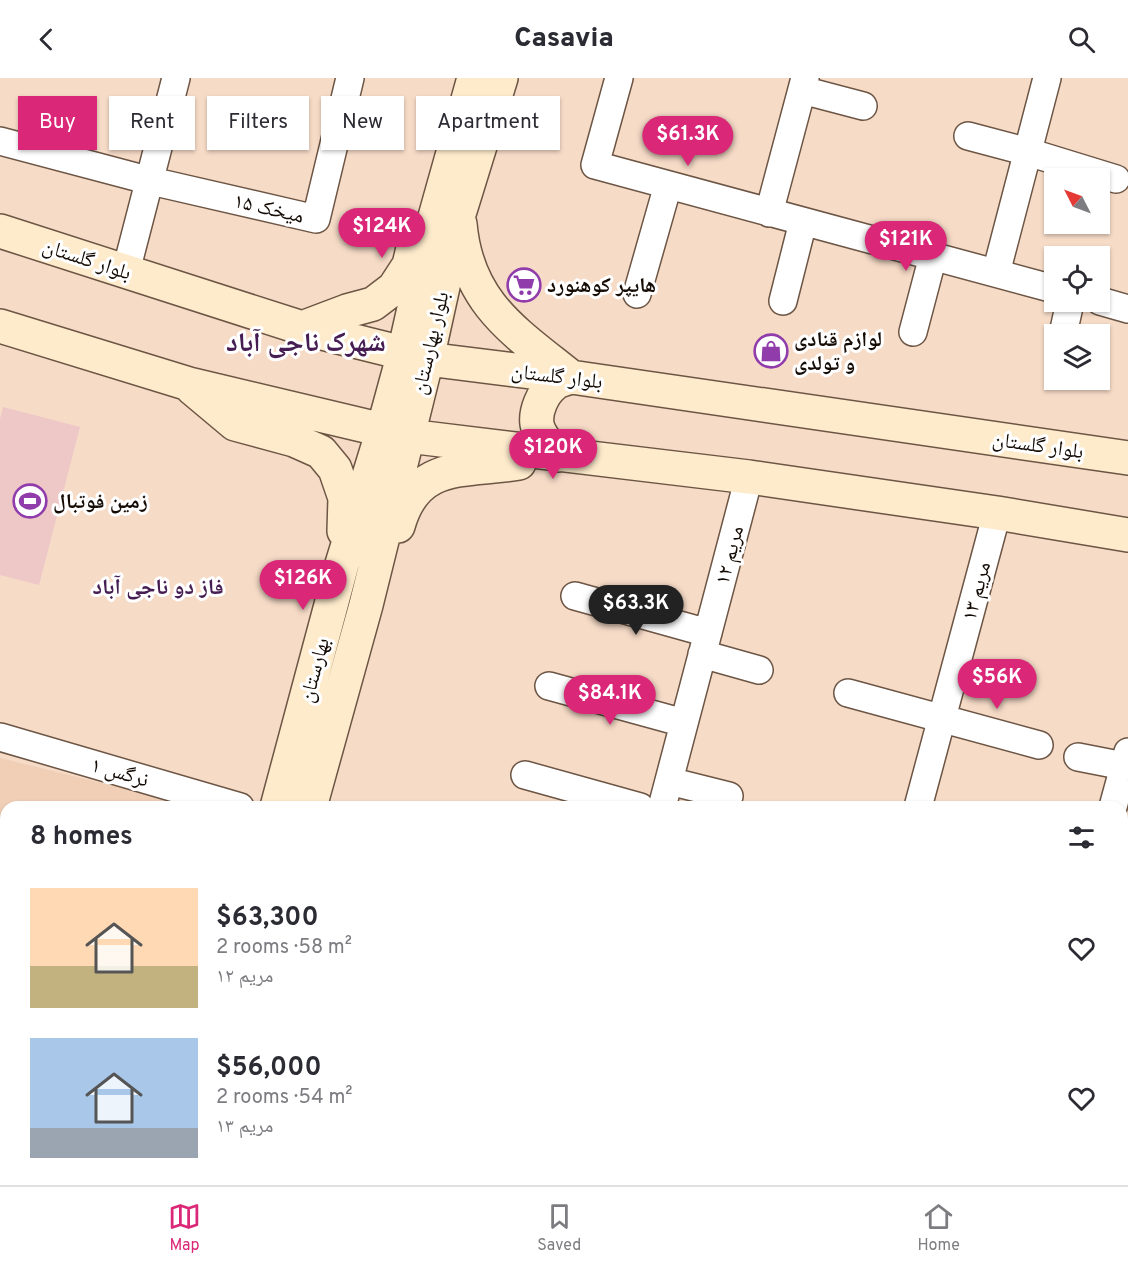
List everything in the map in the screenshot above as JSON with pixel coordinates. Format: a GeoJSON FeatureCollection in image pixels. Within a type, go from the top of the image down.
{"type":"FeatureCollection","features":[{"type":"Feature","properties":{"kind":"main road","name":"بلوار بهارستان"},"geometry":{"type":"LineString","coordinates":[[396,433],[451,200],[474,78]]}},
{"type":"Feature","properties":{"kind":"main road","name":"بلوار بهارستان"},"geometry":{"type":"LineString","coordinates":[[451,200],[501,78]]}},
{"type":"Feature","properties":{"kind":"main road"},"geometry":{"type":"LineString","coordinates":[[302,328],[373,304],[394,288],[409,265],[425,206],[451,200],[461,241],[480,293],[504,323],[571,377],[553,384],[542,399],[537,411],[537,424],[540,432],[558,455]]}},
{"type":"Feature","properties":{"kind":"main road","name":"بلوار گلستان"},"geometry":{"type":"LineString","coordinates":[[0,231],[302,328],[416,356],[1128,458]]}},
{"type":"Feature","properties":{"kind":"main road"},"geometry":{"type":"LineString","coordinates":[[0,326],[189,384],[396,433],[749,477],[997,513],[1128,535]]}},
{"type":"Feature","properties":{"kind":"main road"},"geometry":{"type":"LineString","coordinates":[[189,384],[235,424],[294,440],[321,452],[328,460],[335,469],[345,498],[342,564]]}},
{"type":"Feature","properties":{"kind":"main road","name":"بهارستان"},"geometry":{"type":"LineString","coordinates":[[280,801],[342,564],[396,433]]}},
{"type":"Feature","properties":{"kind":"main road","name":"بهارستان"},"geometry":{"type":"LineString","coordinates":[[312,801],[366,605],[396,433]]}},
{"type":"Feature","properties":{"kind":"main road"},"geometry":{"type":"LineString","coordinates":[[366,605],[394,543],[403,509],[418,488],[440,473],[558,455]]}},
{"type":"Feature","properties":{"kind":"street"},"geometry":{"type":"LineString","coordinates":[[126,271],[176,78]]}},
{"type":"Feature","properties":{"kind":"street","name":"میخک ۱۵"},"geometry":{"type":"LineString","coordinates":[[151,181],[316,219],[350,78]]}},
{"type":"Feature","properties":{"kind":"street"},"geometry":{"type":"LineString","coordinates":[[619,78],[596,165],[1044,286]]}},
{"type":"Feature","properties":{"kind":"street"},"geometry":{"type":"LineString","coordinates":[[996,273],[1047,78]]}},
{"type":"Feature","properties":{"kind":"street"},"geometry":{"type":"LineString","coordinates":[[769,213],[803,84],[863,106]]}},
{"type":"Feature","properties":{"kind":"street"},"geometry":{"type":"LineString","coordinates":[[968,136],[1116,179]]}},
{"type":"Feature","properties":{"kind":"street"},"geometry":{"type":"LineString","coordinates":[[0,141],[151,181]]}},
{"type":"Feature","properties":{"kind":"street"},"geometry":{"type":"LineString","coordinates":[[637,294],[668,185]]}},
{"type":"Feature","properties":{"kind":"street"},"geometry":{"type":"LineString","coordinates":[[783,301],[803,222]]}},
{"type":"Feature","properties":{"kind":"street"},"geometry":{"type":"LineString","coordinates":[[913,332],[933,256]]}},
{"type":"Feature","properties":{"kind":"street"},"geometry":{"type":"LineString","coordinates":[[1110,304],[1128,309]]}},
{"type":"Feature","properties":{"kind":"street","name":"مریم ۱۲"},"geometry":{"type":"LineString","coordinates":[[664,801],[749,477]]}},
{"type":"Feature","properties":{"kind":"street","name":"مریم ۱۳"},"geometry":{"type":"LineString","coordinates":[[920,801],[997,513]]}},
{"type":"Feature","properties":{"kind":"street"},"geometry":{"type":"LineString","coordinates":[[575,596],[705,643],[759,670]]}},
{"type":"Feature","properties":{"kind":"street"},"geometry":{"type":"LineString","coordinates":[[549,686],[684,723]]}},
{"type":"Feature","properties":{"kind":"street"},"geometry":{"type":"LineString","coordinates":[[848,693],[1039,745]]}},
{"type":"Feature","properties":{"kind":"street","name":"نرگس ۱"},"geometry":{"type":"LineString","coordinates":[[0,737],[219,801]]}},
{"type":"Feature","properties":{"kind":"street"},"geometry":{"type":"LineString","coordinates":[[1078,757],[1126,759],[1115,801]]}},
{"type":"Feature","properties":{"kind":"street"},"geometry":{"type":"LineString","coordinates":[[525,775],[618,801]]}},
{"type":"Feature","properties":{"kind":"street"},"geometry":{"type":"LineString","coordinates":[[669,781],[729,796]]}},
{"type":"Feature","properties":{"kind":"shaded area","name":"زمین فوتبال"},"geometry":{"type":"Polygon","coordinates":[[[3,407],[80,427],[39,585],[0,575],[0,419],[3,407]]]}},
{"type":"Feature","properties":{"kind":"shaded area"},"geometry":{"type":"Polygon","coordinates":[[[0,758],[175,801],[0,801],[0,758]]]}},
{"type":"Feature","properties":{"kind":"place","name":"هایپر کوهنورد"},"geometry":{"type":"Point","coordinates":[524,285]}},
{"type":"Feature","properties":{"kind":"place","name":"لوازم قنادی و تولدی"},"geometry":{"type":"Point","coordinates":[771,351]}},
{"type":"Feature","properties":{"kind":"place","name":"زمین فوتبال"},"geometry":{"type":"Point","coordinates":[30,501]}},
{"type":"Feature","properties":{"kind":"district","name":"شهرک ناجی آباد"},"geometry":{"type":"Point","coordinates":[306,342]}},
{"type":"Feature","properties":{"kind":"district","name":"فاز دو ناجی آباد"},"geometry":{"type":"Point","coordinates":[158,586]}}]}
